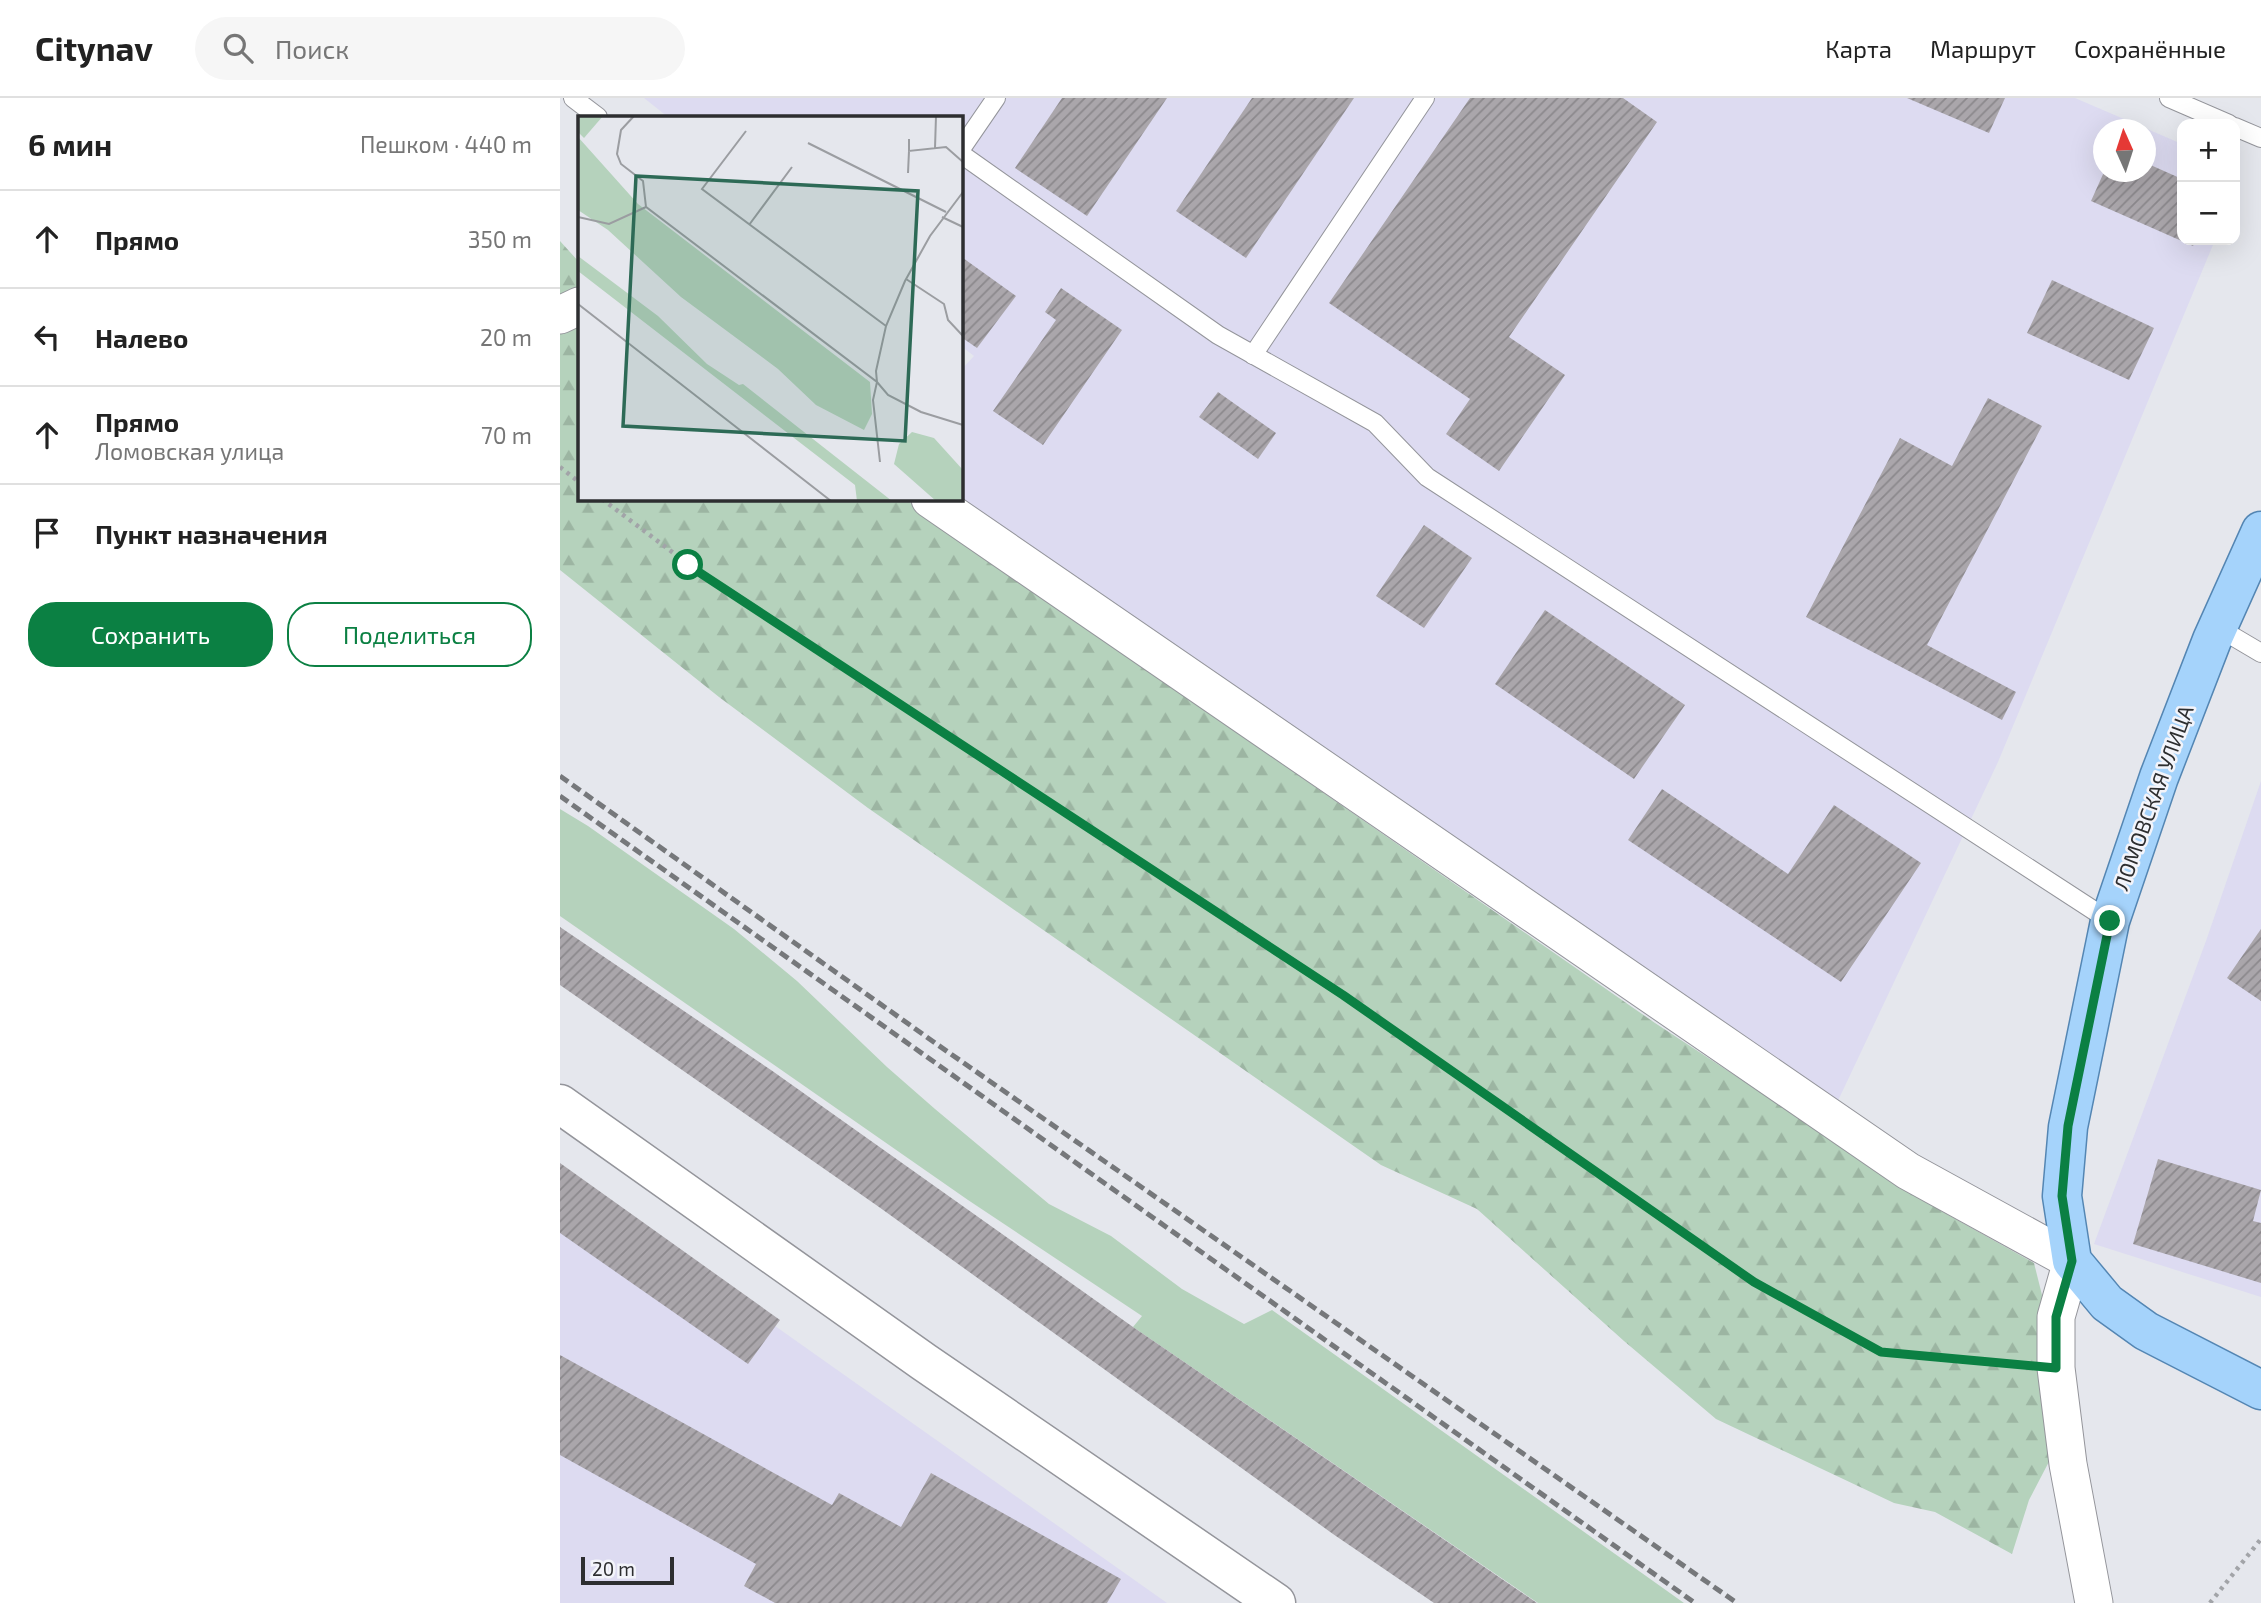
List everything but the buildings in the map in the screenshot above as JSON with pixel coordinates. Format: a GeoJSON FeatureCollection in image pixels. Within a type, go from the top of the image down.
{"type":"FeatureCollection","features":[{"type":"Feature","properties":{"kind":"main road","name":"ЛОМОВСКАЯ УЛИЦА"},"geometry":{"type":"LineString","coordinates":[[2072,1261],[2062,1196],[2068,1126],[2110,921],[2159,777],[2217,627],[2261,531]]}},
{"type":"Feature","properties":{"kind":"main road"},"geometry":{"type":"LineString","coordinates":[[2072,1261],[2107,1303],[2146,1331],[2261,1390]]}},
{"type":"Feature","properties":{"kind":"street"},"geometry":{"type":"LineString","coordinates":[[560,315],[578,306]]}},
{"type":"Feature","properties":{"kind":"street"},"geometry":{"type":"LineString","coordinates":[[931,500],[1908,1171],[2072,1261],[2056,1317],[2056,1368],[2068,1464],[2094,1603]]}},
{"type":"Feature","properties":{"kind":"street"},"geometry":{"type":"LineString","coordinates":[[560,1104],[924,1362],[1276,1603]]}},
{"type":"Feature","properties":{"kind":"lane"},"geometry":{"type":"LineString","coordinates":[[573,98],[597,116]]}},
{"type":"Feature","properties":{"kind":"lane"},"geometry":{"type":"LineString","coordinates":[[962,149],[996,98]]}},
{"type":"Feature","properties":{"kind":"lane"},"geometry":{"type":"LineString","coordinates":[[1253,355],[1425,98]]}},
{"type":"Feature","properties":{"kind":"lane"},"geometry":{"type":"LineString","coordinates":[[2169,98],[2217,119]]}},
{"type":"Feature","properties":{"kind":"lane"},"geometry":{"type":"LineString","coordinates":[[2240,129],[2261,138]]}},
{"type":"Feature","properties":{"kind":"lane"},"geometry":{"type":"LineString","coordinates":[[962,152],[1219,335],[1375,423],[1427,477],[2110,921]]}},
{"type":"Feature","properties":{"kind":"lane"},"geometry":{"type":"LineString","coordinates":[[2217,627],[2261,653]]}},
{"type":"Feature","properties":{"kind":"path"},"geometry":{"type":"LineString","coordinates":[[560,467],[578,481]]}},
{"type":"Feature","properties":{"kind":"path"},"geometry":{"type":"LineString","coordinates":[[603,500],[688,565],[1343,995],[1754,1282],[1881,1352],[2056,1368]]}},
{"type":"Feature","properties":{"kind":"path"},"geometry":{"type":"LineString","coordinates":[[2210,1603],[2261,1539]]}},
{"type":"Feature","properties":{"kind":"shaded area"},"geometry":{"type":"Polygon","coordinates":[[[644,98],[2075,98],[2124,119],[2093,119],[2093,182],[2156,182],[2156,133],[2177,142],[2177,245],[2213,245],[1998,762],[1835,1107],[962,500],[962,369],[974,356],[962,347],[962,116],[667,116],[644,98]]]}},
{"type":"Feature","properties":{"kind":"shaded area"},"geometry":{"type":"Polygon","coordinates":[[[2261,781],[2261,1297],[2094,1244],[2206,941],[2261,781]]]}},
{"type":"Feature","properties":{"kind":"shaded area"},"geometry":{"type":"Polygon","coordinates":[[[560,1174],[1167,1603],[560,1603],[560,1174]]]}},
{"type":"Feature","properties":{"kind":"green space"},"geometry":{"type":"Polygon","coordinates":[[[560,241],[578,261],[578,500],[906,500],[1655,1023],[1943,1212],[2034,1263],[2047,1315],[2054,1452],[2029,1500],[2012,1554],[1935,1512],[1894,1503],[1716,1419],[1624,1341],[1477,1209],[1381,1165],[868,808],[719,697],[560,570],[560,241]]]}},
{"type":"Feature","properties":{"kind":"green space"},"geometry":{"type":"Polygon","coordinates":[[[560,809],[734,929],[797,981],[935,1109],[1049,1204],[1111,1236],[1182,1289],[1244,1324],[1272,1310],[1684,1603],[1538,1603],[1133,1327],[1142,1316],[968,1200],[560,916],[560,809]]]}},
{"type":"Feature","properties":{"kind":"railway"},"geometry":{"type":"LineString","coordinates":[[560,776],[938,1045],[1737,1603]]}},
{"type":"Feature","properties":{"kind":"railway"},"geometry":{"type":"LineString","coordinates":[[560,796],[1695,1603]]}},
{"type":"Feature","properties":{"kind":"route"},"geometry":{"type":"LineString","coordinates":[[688,565],[1343,995],[1754,1282],[1881,1352],[2056,1368],[2056,1317],[2072,1261],[2062,1196],[2068,1126],[2110,921]]}}]}
